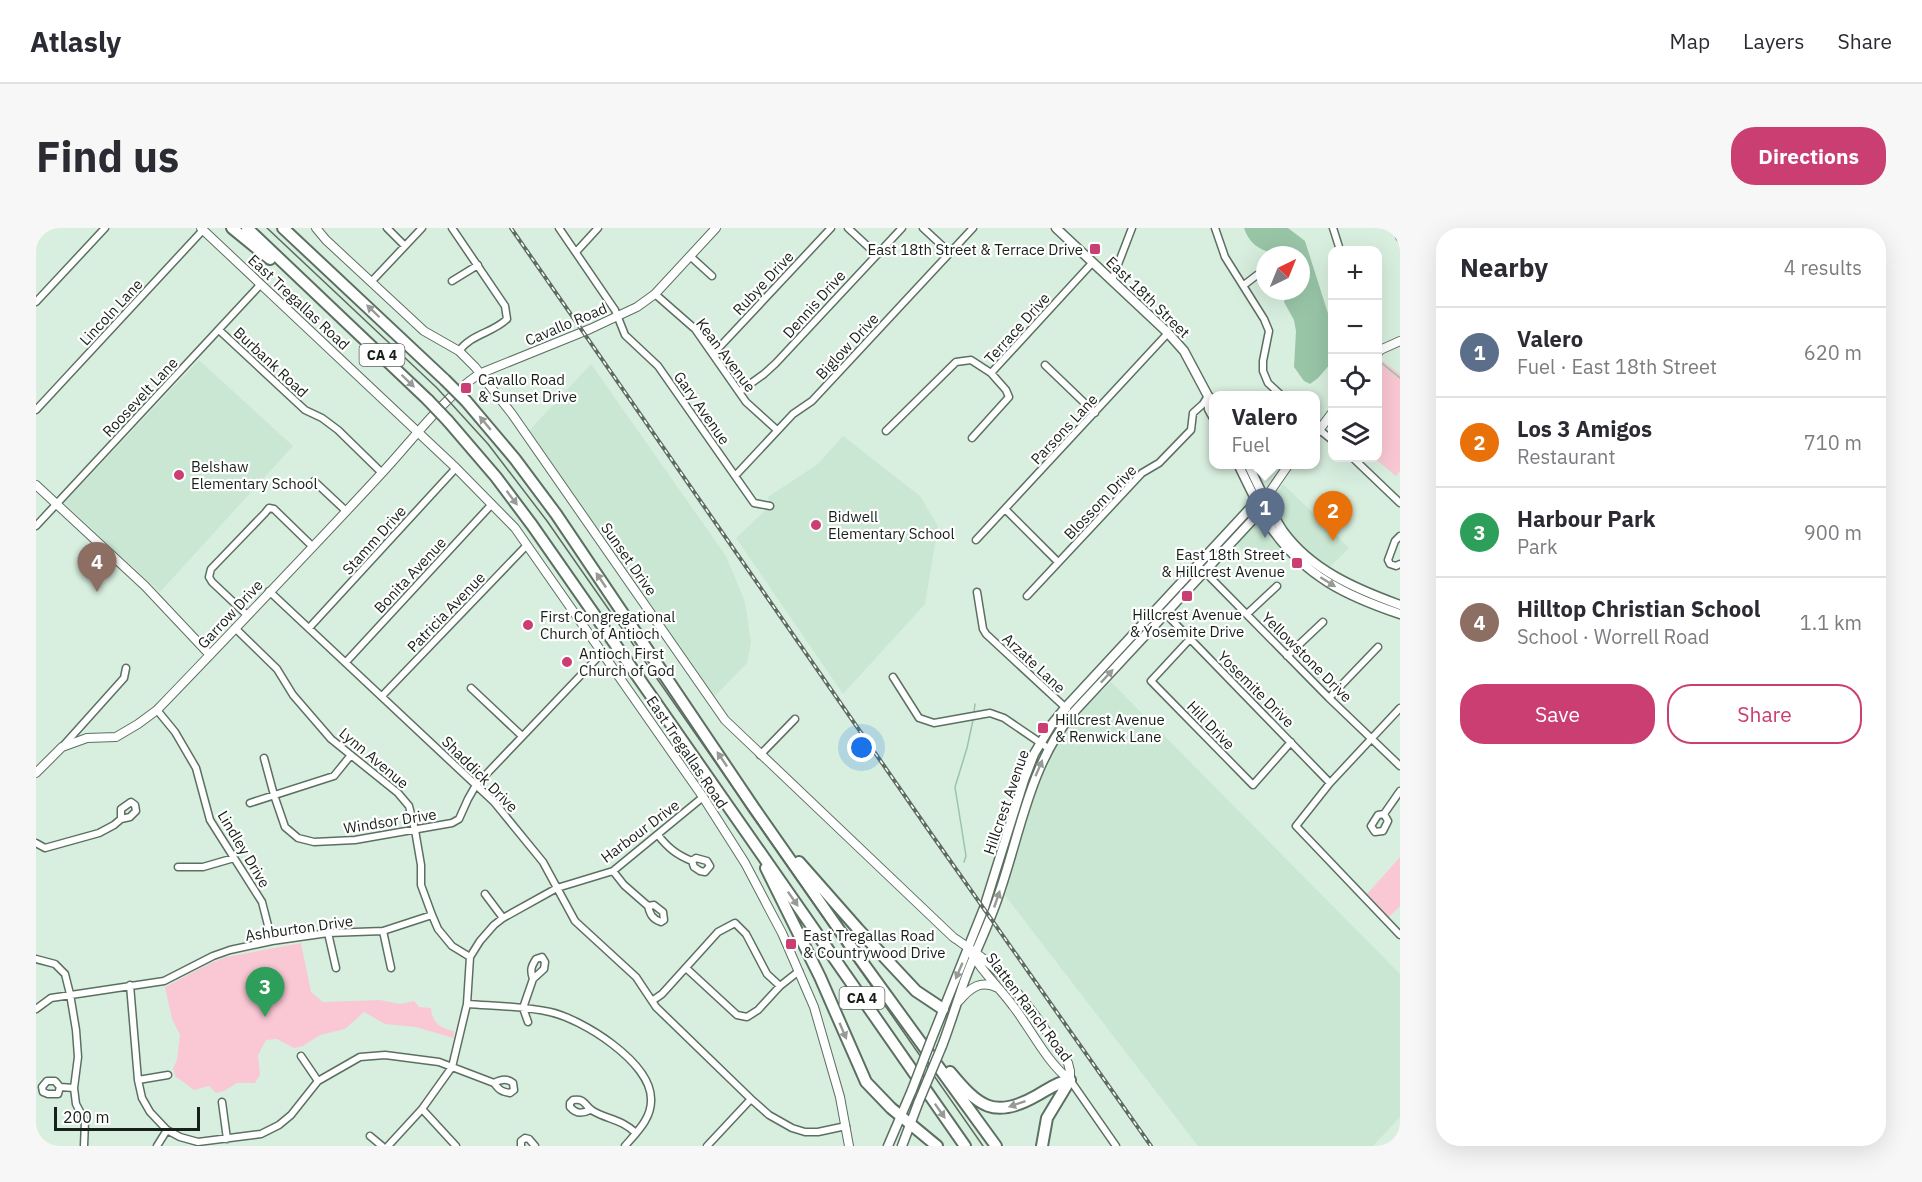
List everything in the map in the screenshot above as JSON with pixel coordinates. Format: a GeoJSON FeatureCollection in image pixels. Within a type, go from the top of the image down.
{"type":"FeatureCollection","features":[{"type":"Feature","properties":{"kind":"highway"},"geometry":{"type":"LineString","coordinates":[[232,228],[336,311]]}},
{"type":"Feature","properties":{"kind":"highway","name":"CA 4"},"geometry":{"type":"LineString","coordinates":[[246,228],[428,400],[496,477],[532,525],[964,1146]]}},
{"type":"Feature","properties":{"kind":"highway","name":"CA 4"},"geometry":{"type":"LineString","coordinates":[[284,228],[445,380],[515,459],[556,514],[754,808],[996,1146]]}},
{"type":"Feature","properties":{"kind":"highway"},"geometry":{"type":"LineString","coordinates":[[291,228],[328,263],[355,294]]}},
{"type":"Feature","properties":{"kind":"highway"},"geometry":{"type":"LineString","coordinates":[[754,808],[865,937],[916,991],[943,1009]]}},
{"type":"Feature","properties":{"kind":"highway"},"geometry":{"type":"LineString","coordinates":[[760,851],[771,879],[820,977],[866,1082],[900,1116],[937,1146]]}},
{"type":"Feature","properties":{"kind":"highway"},"geometry":{"type":"LineString","coordinates":[[894,1006],[963,1088],[987,1106],[1013,1107],[1058,1083],[1070,1080]]}},
{"type":"Feature","properties":{"kind":"highway"},"geometry":{"type":"LineString","coordinates":[[1042,1146],[1047,1118],[1070,1080]]}},
{"type":"Feature","properties":{"kind":"main road","name":"East 18th Street"},"geometry":{"type":"LineString","coordinates":[[1056,228],[1168,333],[1184,351],[1209,395]]}},
{"type":"Feature","properties":{"kind":"main road"},"geometry":{"type":"LineString","coordinates":[[1240,469],[1272,528],[1292,553],[1322,579],[1360,600],[1400,614]]}},
{"type":"Feature","properties":{"kind":"main road"},"geometry":{"type":"LineString","coordinates":[[1249,469],[1261,504],[1299,549],[1348,584],[1400,605]]}},
{"type":"Feature","properties":{"kind":"main road","name":"Hillcrest Avenue"},"geometry":{"type":"LineString","coordinates":[[888,1146],[943,1009],[973,953],[1000,891],[1044,746],[1059,730],[1068,711],[1201,568],[1257,515],[1261,504]]}},
{"type":"Feature","properties":{"kind":"main road","name":"Hillcrest Avenue"},"geometry":{"type":"LineString","coordinates":[[1068,711],[1165,613],[1201,568]]}},
{"type":"Feature","properties":{"kind":"main road","name":"Hillcrest Avenue"},"geometry":{"type":"LineString","coordinates":[[902,1146],[942,1046],[973,953]]}},
{"type":"Feature","properties":{"kind":"street"},"geometry":{"type":"LineString","coordinates":[[36,302],[105,228]]}},
{"type":"Feature","properties":{"kind":"street","name":"Sunset Drive"},"geometry":{"type":"LineString","coordinates":[[316,228],[424,331],[459,351],[475,367],[512,414],[725,720],[953,937],[973,953]]}},
{"type":"Feature","properties":{"kind":"street"},"geometry":{"type":"LineString","coordinates":[[387,228],[405,246]]}},
{"type":"Feature","properties":{"kind":"street"},"geometry":{"type":"LineString","coordinates":[[372,281],[422,228]]}},
{"type":"Feature","properties":{"kind":"street"},"geometry":{"type":"LineString","coordinates":[[452,228],[505,306],[507,319],[499,327],[469,340],[459,351]]}},
{"type":"Feature","properties":{"kind":"street","name":"Gary Avenue"},"geometry":{"type":"LineString","coordinates":[[559,228],[615,310],[625,335],[658,366],[754,503],[770,506]]}},
{"type":"Feature","properties":{"kind":"street"},"geometry":{"type":"LineString","coordinates":[[576,252],[598,228]]}},
{"type":"Feature","properties":{"kind":"street","name":"Cavallo Road"},"geometry":{"type":"LineString","coordinates":[[418,432],[458,390],[479,374],[637,307],[655,294],[716,228]]}},
{"type":"Feature","properties":{"kind":"street","name":"Rubye Drive"},"geometry":{"type":"LineString","coordinates":[[713,354],[831,228]]}},
{"type":"Feature","properties":{"kind":"street"},"geometry":{"type":"LineString","coordinates":[[848,228],[876,254]]}},
{"type":"Feature","properties":{"kind":"street","name":"Dennis Drive"},"geometry":{"type":"LineString","coordinates":[[739,392],[776,363],[902,228]]}},
{"type":"Feature","properties":{"kind":"street"},"geometry":{"type":"LineString","coordinates":[[923,228],[950,253]]}},
{"type":"Feature","properties":{"kind":"street","name":"Biglow Drive"},"geometry":{"type":"LineString","coordinates":[[735,476],[793,414],[812,401],[973,228]]}},
{"type":"Feature","properties":{"kind":"street"},"geometry":{"type":"LineString","coordinates":[[1112,280],[1132,228]]}},
{"type":"Feature","properties":{"kind":"street"},"geometry":{"type":"LineString","coordinates":[[1215,228],[1225,257],[1244,285],[1269,331],[1263,371],[1268,383],[1277,391]]}},
{"type":"Feature","properties":{"kind":"street"},"geometry":{"type":"LineString","coordinates":[[1333,228],[1339,246]]}},
{"type":"Feature","properties":{"kind":"street"},"geometry":{"type":"LineString","coordinates":[[1397,228],[1400,237]]}},
{"type":"Feature","properties":{"kind":"street","name":"East Tregallas Road"},"geometry":{"type":"LineString","coordinates":[[202,229],[456,468],[515,528],[527,545],[703,797],[760,891],[800,971],[814,1007],[840,1097],[849,1146]]}},
{"type":"Feature","properties":{"kind":"street","name":"Lincoln Lane"},"geometry":{"type":"LineString","coordinates":[[36,410],[202,229]]}},
{"type":"Feature","properties":{"kind":"street"},"geometry":{"type":"LineString","coordinates":[[690,256],[712,276]]}},
{"type":"Feature","properties":{"kind":"street","name":"Terrace Drive"},"geometry":{"type":"LineString","coordinates":[[972,438],[1009,396],[991,373],[1093,262]]}},
{"type":"Feature","properties":{"kind":"street"},"geometry":{"type":"LineString","coordinates":[[452,281],[478,266]]}},
{"type":"Feature","properties":{"kind":"street"},"geometry":{"type":"LineString","coordinates":[[1244,285],[1256,276]]}},
{"type":"Feature","properties":{"kind":"street","name":"Roosevelt Lane"},"geometry":{"type":"LineString","coordinates":[[36,526],[261,284]]}},
{"type":"Feature","properties":{"kind":"street","name":"Kean Avenue"},"geometry":{"type":"LineString","coordinates":[[655,294],[695,329],[746,402],[777,430]]}},
{"type":"Feature","properties":{"kind":"street","name":"Burbank Road"},"geometry":{"type":"LineString","coordinates":[[219,330],[305,410],[322,418],[338,430],[382,473]]}},
{"type":"Feature","properties":{"kind":"street","name":"Parsons Lane"},"geometry":{"type":"LineString","coordinates":[[976,540],[1168,333]]}},
{"type":"Feature","properties":{"kind":"street"},"geometry":{"type":"LineString","coordinates":[[1382,349],[1400,341]]}},
{"type":"Feature","properties":{"kind":"street"},"geometry":{"type":"LineString","coordinates":[[886,431],[956,362],[971,360],[991,373]]}},
{"type":"Feature","properties":{"kind":"street"},"geometry":{"type":"LineString","coordinates":[[1045,365],[1095,413]]}},
{"type":"Feature","properties":{"kind":"street","name":"Blossom Drive"},"geometry":{"type":"LineString","coordinates":[[1027,596],[1142,473],[1159,464],[1191,430],[1193,413],[1209,400]]}},
{"type":"Feature","properties":{"kind":"street","name":"Garrow Drive"},"geometry":{"type":"LineString","coordinates":[[36,773],[62,747],[87,738],[116,737],[157,710],[382,473],[418,432]]}},
{"type":"Feature","properties":{"kind":"street"},"geometry":{"type":"LineString","coordinates":[[1357,462],[1400,503]]}},
{"type":"Feature","properties":{"kind":"street","name":"Stamm Drive"},"geometry":{"type":"LineString","coordinates":[[309,628],[456,468]]}},
{"type":"Feature","properties":{"kind":"street","name":"Hillcrest Avenue"},"geometry":{"type":"LineString","coordinates":[[1261,504],[1286,469]]}},
{"type":"Feature","properties":{"kind":"street"},"geometry":{"type":"LineString","coordinates":[[314,481],[346,511]]}},
{"type":"Feature","properties":{"kind":"street"},"geometry":{"type":"LineString","coordinates":[[36,484],[145,586],[210,655]]}},
{"type":"Feature","properties":{"kind":"street","name":"Bonita Avenue"},"geometry":{"type":"LineString","coordinates":[[346,662],[492,504]]}},
{"type":"Feature","properties":{"kind":"street"},"geometry":{"type":"LineString","coordinates":[[247,615],[212,582],[209,577],[211,569],[269,508],[274,509],[312,546]]}},
{"type":"Feature","properties":{"kind":"street"},"geometry":{"type":"LineString","coordinates":[[1005,509],[1058,562]]}},
{"type":"Feature","properties":{"kind":"street"},"geometry":{"type":"LineString","coordinates":[[1400,536],[1395,541],[1388,560],[1390,564],[1396,566],[1400,564]]}},
{"type":"Feature","properties":{"kind":"street","name":"Patricia Avenue"},"geometry":{"type":"LineString","coordinates":[[382,696],[527,545]]}},
{"type":"Feature","properties":{"kind":"street","name":"Yellowstone Drive"},"geometry":{"type":"LineString","coordinates":[[1201,568],[1329,698],[1400,766]]}},
{"type":"Feature","properties":{"kind":"street"},"geometry":{"type":"LineString","coordinates":[[1247,614],[1277,586]]}},
{"type":"Feature","properties":{"kind":"street","name":"Shaddick Drive"},"geometry":{"type":"LineString","coordinates":[[269,591],[494,802],[543,862],[575,921],[636,977],[662,1014],[751,1099],[769,1115],[796,1129],[818,1132],[846,1126]]}},
{"type":"Feature","properties":{"kind":"street","name":"Arzate Lane"},"geometry":{"type":"LineString","coordinates":[[976,592],[986,634],[1068,711]]}},
{"type":"Feature","properties":{"kind":"street","name":"Yosemite Drive"},"geometry":{"type":"LineString","coordinates":[[1165,613],[1330,783]]}},
{"type":"Feature","properties":{"kind":"street"},"geometry":{"type":"LineString","coordinates":[[1287,656],[1323,622]]}},
{"type":"Feature","properties":{"kind":"street","name":"Lynn Avenue"},"geometry":{"type":"LineString","coordinates":[[235,628],[277,669],[293,695],[332,739],[398,793],[409,806],[421,866],[421,885],[432,915],[438,929],[452,946],[470,957]]}},
{"type":"Feature","properties":{"kind":"street","name":"Hill Drive"},"geometry":{"type":"LineString","coordinates":[[1190,639],[1151,681],[1252,785],[1291,741]]}},
{"type":"Feature","properties":{"kind":"street"},"geometry":{"type":"LineString","coordinates":[[1329,698],[1378,647]]}},
{"type":"Feature","properties":{"kind":"street","name":"Windsor Drive"},"geometry":{"type":"LineString","coordinates":[[264,758],[285,827],[298,838],[314,842],[355,840],[452,824],[459,819],[476,785],[602,652]]}},
{"type":"Feature","properties":{"kind":"street"},"geometry":{"type":"LineString","coordinates":[[62,747],[124,678],[126,668]]}},
{"type":"Feature","properties":{"kind":"street"},"geometry":{"type":"LineString","coordinates":[[893,677],[919,718],[934,723],[990,713],[1004,718],[1044,746]]}},
{"type":"Feature","properties":{"kind":"street"},"geometry":{"type":"LineString","coordinates":[[471,688],[522,736]]}},
{"type":"Feature","properties":{"kind":"street"},"geometry":{"type":"LineString","coordinates":[[1400,708],[1330,783],[1296,826],[1400,935]]}},
{"type":"Feature","properties":{"kind":"street","name":"Lindley Drive"},"geometry":{"type":"LineString","coordinates":[[157,710],[175,732],[196,768],[210,820],[262,902],[272,941]]}},
{"type":"Feature","properties":{"kind":"street"},"geometry":{"type":"LineString","coordinates":[[760,755],[795,719]]}},
{"type":"Feature","properties":{"kind":"street"},"geometry":{"type":"LineString","coordinates":[[250,803],[334,776],[351,756]]}},
{"type":"Feature","properties":{"kind":"street"},"geometry":{"type":"LineString","coordinates":[[1384,814],[1400,791]]}},
{"type":"Feature","properties":{"kind":"street","name":"Harbour Drive"},"geometry":{"type":"LineString","coordinates":[[470,957],[480,941],[503,918],[557,888],[613,871],[703,797]]}},
{"type":"Feature","properties":{"kind":"street"},"geometry":{"type":"LineString","coordinates":[[36,843],[45,848],[99,833],[121,819]]}},
{"type":"Feature","properties":{"kind":"street"},"geometry":{"type":"LineString","coordinates":[[657,836],[677,855],[692,861]]}},
{"type":"Feature","properties":{"kind":"street"},"geometry":{"type":"LineString","coordinates":[[178,867],[203,867],[234,858]]}},
{"type":"Feature","properties":{"kind":"street"},"geometry":{"type":"LineString","coordinates":[[613,871],[624,885],[648,906]]}},
{"type":"Feature","properties":{"kind":"street"},"geometry":{"type":"LineString","coordinates":[[485,894],[503,918]]}},
{"type":"Feature","properties":{"kind":"street","name":"Ashburton Drive"},"geometry":{"type":"LineString","coordinates":[[36,1009],[51,998],[164,981],[230,950],[328,933],[383,931],[432,915]]}},
{"type":"Feature","properties":{"kind":"street"},"geometry":{"type":"LineString","coordinates":[[652,1000],[662,994],[718,932],[735,923],[746,934],[767,974],[780,986]]}},
{"type":"Feature","properties":{"kind":"street"},"geometry":{"type":"LineString","coordinates":[[383,931],[390,968]]}},
{"type":"Feature","properties":{"kind":"street"},"geometry":{"type":"LineString","coordinates":[[328,933],[336,968]]}},
{"type":"Feature","properties":{"kind":"street","name":"Slatten Ranch Road"},"geometry":{"type":"LineString","coordinates":[[973,953],[980,967],[999,988],[1058,1069],[1070,1080],[1116,1146]]}},
{"type":"Feature","properties":{"kind":"street","name":"Slatten Ranch Road"},"geometry":{"type":"LineString","coordinates":[[973,953],[993,966],[1023,1000],[1068,1063],[1070,1080]]}},
{"type":"Feature","properties":{"kind":"street"},"geometry":{"type":"LineString","coordinates":[[388,1146],[422,1109],[452,1067],[467,1004],[470,957]]}},
{"type":"Feature","properties":{"kind":"street"},"geometry":{"type":"LineString","coordinates":[[36,959],[55,964],[65,974],[76,1030],[78,1057],[74,1088],[76,1104],[85,1121],[84,1146]]}},
{"type":"Feature","properties":{"kind":"street"},"geometry":{"type":"LineString","coordinates":[[686,968],[737,1015],[747,1017],[800,971]]}},
{"type":"Feature","properties":{"kind":"street"},"geometry":{"type":"LineString","coordinates":[[528,1022],[523,1008],[533,979]]}},
{"type":"Feature","properties":{"kind":"street"},"geometry":{"type":"LineString","coordinates":[[958,1001],[966,992],[981,984],[990,984],[999,988]]}},
{"type":"Feature","properties":{"kind":"street"},"geometry":{"type":"LineString","coordinates":[[130,985],[138,1080],[142,1098],[150,1112],[167,1130],[180,1137],[198,1142],[261,1134],[279,1125],[291,1115],[318,1081],[360,1057],[376,1055],[439,1062],[494,1083]]}},
{"type":"Feature","properties":{"kind":"street"},"geometry":{"type":"LineString","coordinates":[[467,1004],[552,1012],[596,1032],[633,1063],[646,1080],[652,1098],[649,1115],[625,1146]]}},
{"type":"Feature","properties":{"kind":"street"},"geometry":{"type":"LineString","coordinates":[[301,1056],[318,1081]]}},
{"type":"Feature","properties":{"kind":"street"},"geometry":{"type":"LineString","coordinates":[[138,1080],[168,1075]]}},
{"type":"Feature","properties":{"kind":"street"},"geometry":{"type":"LineString","coordinates":[[60,1087],[74,1088]]}},
{"type":"Feature","properties":{"kind":"street"},"geometry":{"type":"LineString","coordinates":[[707,1146],[751,1099]]}},
{"type":"Feature","properties":{"kind":"street"},"geometry":{"type":"LineString","coordinates":[[222,1102],[227,1139]]}},
{"type":"Feature","properties":{"kind":"street"},"geometry":{"type":"LineString","coordinates":[[422,1109],[456,1146]]}},
{"type":"Feature","properties":{"kind":"street"},"geometry":{"type":"LineString","coordinates":[[591,1110],[614,1118],[636,1133]]}},
{"type":"Feature","properties":{"kind":"street"},"geometry":{"type":"LineString","coordinates":[[157,1146],[167,1130]]}},
{"type":"Feature","properties":{"kind":"street"},"geometry":{"type":"LineString","coordinates":[[370,1136],[382,1146]]}},
{"type":"Feature","properties":{"kind":"street"},"geometry":{"type":"LineString","coordinates":[[521,1146],[521,1141],[525,1138],[535,1146]]}},
{"type":"Feature","properties":{"kind":"shaded area"},"geometry":{"type":"Polygon","coordinates":[[[1244,228],[1288,228],[1305,241],[1307,246],[1257,246],[1248,237],[1244,228]]]}},
{"type":"Feature","properties":{"kind":"shaded area"},"geometry":{"type":"Polygon","coordinates":[[[1310,257],[1328,313],[1328,367],[1310,384],[1304,381],[1294,367],[1296,331],[1294,320],[1284,300],[1310,300],[1310,257]]]}},
{"type":"Feature","properties":{"kind":"shaded area","name":"Belshaw Elementary School"},"geometry":{"type":"Polygon","coordinates":[[[199,360],[293,446],[160,592],[64,503],[199,360]]]}},
{"type":"Feature","properties":{"kind":"shaded area"},"geometry":{"type":"Polygon","coordinates":[[[1382,360],[1400,374],[1400,471],[1396,476],[1379,462],[1382,462],[1382,360]]]}},
{"type":"Feature","properties":{"kind":"shaded area"},"geometry":{"type":"Polygon","coordinates":[[[591,364],[726,556],[745,602],[751,642],[747,663],[711,700],[526,434],[591,364]]]}},
{"type":"Feature","properties":{"kind":"shaded area"},"geometry":{"type":"Polygon","coordinates":[[[843,436],[920,496],[938,526],[925,604],[843,694],[736,538],[770,506],[768,497],[818,464],[843,436]]]}},
{"type":"Feature","properties":{"kind":"shaded area"},"geometry":{"type":"Polygon","coordinates":[[[1283,484],[1349,548],[1328,569],[1297,543],[1258,564],[1249,562],[1236,542],[1265,510],[1283,484]]]}},
{"type":"Feature","properties":{"kind":"shaded area"},"geometry":{"type":"Polygon","coordinates":[[[1111,682],[1400,974],[1400,1117],[1373,1146],[1198,1146],[1004,894],[1036,790],[1058,741],[1091,701],[1111,682]]]}},
{"type":"Feature","properties":{"kind":"shaded area"},"geometry":{"type":"Polygon","coordinates":[[[1400,857],[1400,906],[1389,917],[1367,894],[1400,857]]]}},
{"type":"Feature","properties":{"kind":"shaded area"},"geometry":{"type":"Polygon","coordinates":[[[301,943],[311,992],[323,1002],[380,1000],[400,1004],[414,1001],[419,1007],[431,1008],[433,1018],[438,1024],[454,1031],[453,1038],[416,1027],[385,1024],[364,1012],[345,1029],[320,1035],[303,1046],[294,1048],[277,1039],[266,1040],[258,1055],[260,1075],[255,1083],[237,1083],[216,1093],[209,1086],[194,1090],[175,1076],[173,1068],[177,1060],[180,1035],[172,1019],[165,987],[226,957],[301,943]]]}},
{"type":"Feature","properties":{"kind":"waterway"},"geometry":{"type":"LineString","coordinates":[[1382,363],[1400,378]]}},
{"type":"Feature","properties":{"kind":"waterway"},"geometry":{"type":"LineString","coordinates":[[974,712],[975,704]]}},
{"type":"Feature","properties":{"kind":"waterway"},"geometry":{"type":"LineString","coordinates":[[964,862],[966,856],[955,787],[973,720]]}},
{"type":"Feature","properties":{"kind":"tram line"},"geometry":{"type":"LineString","coordinates":[[267,228],[437,388],[488,444],[547,521],[983,1146]]}},
{"type":"Feature","properties":{"kind":"railway"},"geometry":{"type":"LineString","coordinates":[[511,228],[1151,1146]]}},
{"type":"Feature","properties":{"kind":"place","name":"East 18th Street & Terrace Drive"},"geometry":{"type":"Point","coordinates":[1095,249]}},
{"type":"Feature","properties":{"kind":"place","name":"Cavallo Road & Sunset Drive"},"geometry":{"type":"Point","coordinates":[466,388]}},
{"type":"Feature","properties":{"kind":"place","name":"Belshaw Elementary School"},"geometry":{"type":"Point","coordinates":[179,475]}},
{"type":"Feature","properties":{"kind":"place","name":"Bidwell Elementary School"},"geometry":{"type":"Point","coordinates":[816,525]}},
{"type":"Feature","properties":{"kind":"place","name":"Valero"},"geometry":{"type":"Point","coordinates":[1265,538]}},
{"type":"Feature","properties":{"kind":"place","name":"Los 3 Amigos"},"geometry":{"type":"Point","coordinates":[1333,541]}},
{"type":"Feature","properties":{"kind":"place","name":"East 18th Street & Hillcrest Avenue"},"geometry":{"type":"Point","coordinates":[1297,563]}},
{"type":"Feature","properties":{"kind":"place","name":"Hilltop Christian School"},"geometry":{"type":"Point","coordinates":[97,592]}},
{"type":"Feature","properties":{"kind":"place","name":"Hillcrest Avenue & Yosemite Drive"},"geometry":{"type":"Point","coordinates":[1187,596]}},
{"type":"Feature","properties":{"kind":"place","name":"First Congregational Church of Antioch"},"geometry":{"type":"Point","coordinates":[528,625]}},
{"type":"Feature","properties":{"kind":"place","name":"Antioch First Church of God"},"geometry":{"type":"Point","coordinates":[567,662]}},
{"type":"Feature","properties":{"kind":"place","name":"Hillcrest Avenue & Renwick Lane"},"geometry":{"type":"Point","coordinates":[1043,728]}},
{"type":"Feature","properties":{"kind":"place","name":"East Tregallas Road & Countrywood Drive"},"geometry":{"type":"Point","coordinates":[791,944]}},
{"type":"Feature","properties":{"kind":"place","name":"Harbour Park"},"geometry":{"type":"Point","coordinates":[265,1017]}}]}
